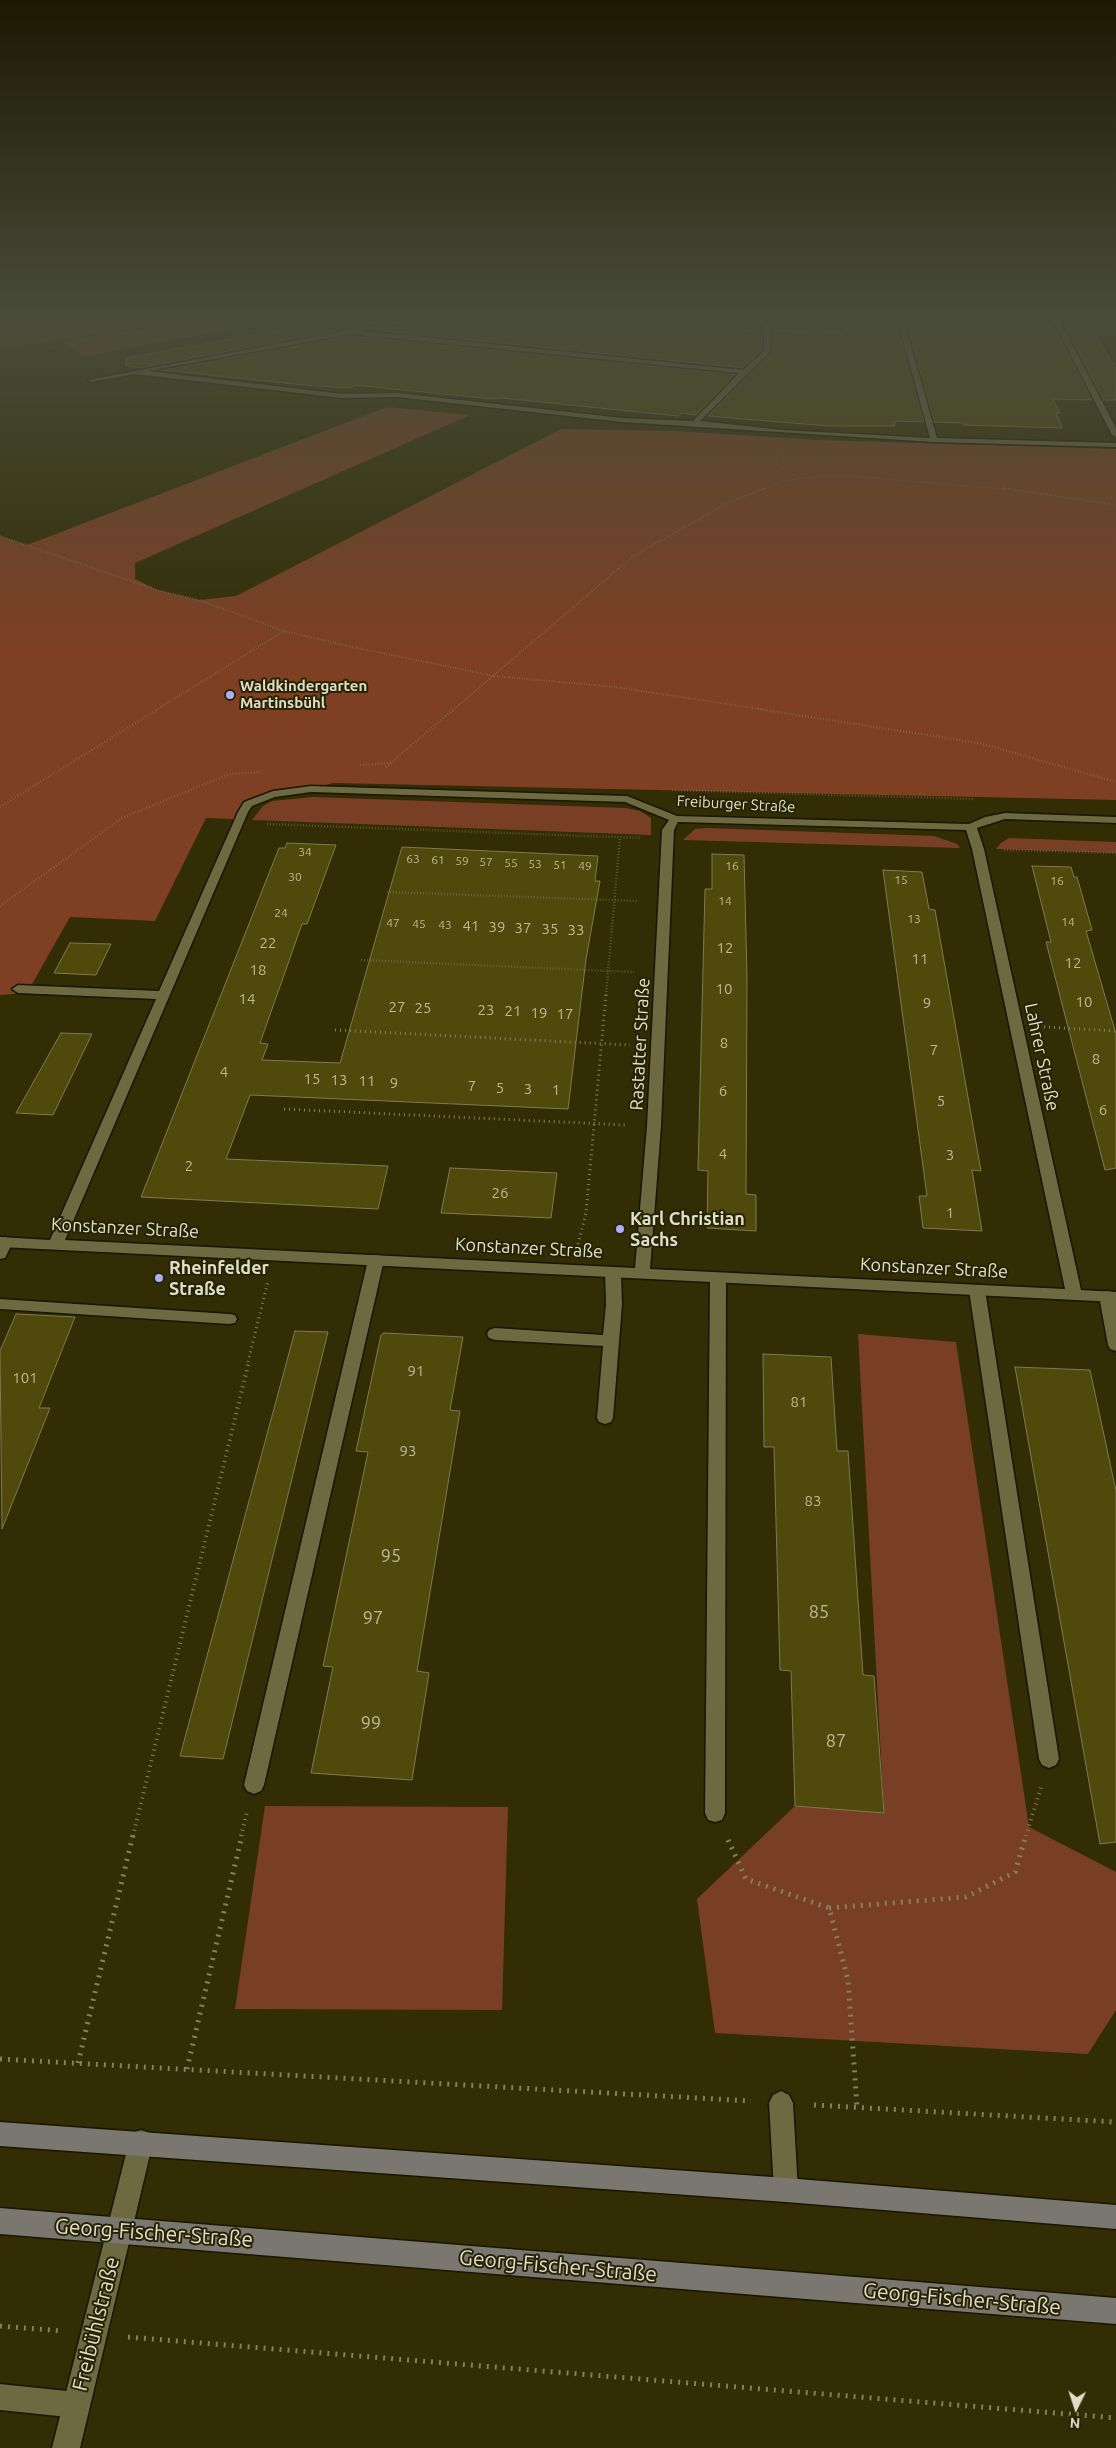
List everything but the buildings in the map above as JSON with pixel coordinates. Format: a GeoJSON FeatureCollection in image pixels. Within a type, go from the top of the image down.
{"type":"FeatureCollection","features":[{"type":"Feature","properties":{"kind":"main road"},"geometry":{"type":"LineString","coordinates":[[0,2134],[141,2142],[786,2190],[1116,2217]]}},
{"type":"Feature","properties":{"kind":"main road","name":"Georg-Fischer-Straße"},"geometry":{"type":"LineString","coordinates":[[0,2221],[1116,2311]]}},
{"type":"Feature","properties":{"kind":"street"},"geometry":{"type":"LineString","coordinates":[[788,432],[934,440],[1116,445]]}},
{"type":"Feature","properties":{"kind":"street"},"geometry":{"type":"LineString","coordinates":[[932,432],[934,440]]}},
{"type":"Feature","properties":{"kind":"street","name":"Freiburger Straße"},"geometry":{"type":"LineString","coordinates":[[163,996],[243,812],[248,804],[273,794],[311,789],[627,800],[675,819],[971,827],[989,819],[1005,816],[1116,820]]}},
{"type":"Feature","properties":{"kind":"street","name":"Rastatter Straße"},"geometry":{"type":"LineString","coordinates":[[642,1274],[654,1126],[668,830],[675,819]]}},
{"type":"Feature","properties":{"kind":"street","name":"Lahrer Straße"},"geometry":{"type":"LineString","coordinates":[[971,827],[978,849],[1074,1295]]}},
{"type":"Feature","properties":{"kind":"street"},"geometry":{"type":"LineString","coordinates":[[18,989],[163,996],[55,1245]]}},
{"type":"Feature","properties":{"kind":"street","name":"Konstanzer Straße"},"geometry":{"type":"LineString","coordinates":[[2,1246],[55,1245],[1112,1297]]}},
{"type":"Feature","properties":{"kind":"street"},"geometry":{"type":"LineString","coordinates":[[254,1785],[376,1260]]}},
{"type":"Feature","properties":{"kind":"street"},"geometry":{"type":"LineString","coordinates":[[606,1418],[614,1304],[613,1272]]}},
{"type":"Feature","properties":{"kind":"street"},"geometry":{"type":"LineString","coordinates":[[715,1814],[718,1278]]}},
{"type":"Feature","properties":{"kind":"street"},"geometry":{"type":"LineString","coordinates":[[977,1290],[1049,1759]]}},
{"type":"Feature","properties":{"kind":"street"},"geometry":{"type":"LineString","coordinates":[[1112,1297],[1116,1345]]}},
{"type":"Feature","properties":{"kind":"street"},"geometry":{"type":"LineString","coordinates":[[0,1304],[229,1319]]}},
{"type":"Feature","properties":{"kind":"street"},"geometry":{"type":"LineString","coordinates":[[495,1334],[611,1341]]}},
{"type":"Feature","properties":{"kind":"street"},"geometry":{"type":"LineString","coordinates":[[781,2103],[786,2190]]}},
{"type":"Feature","properties":{"kind":"street","name":"Freibühlstraße"},"geometry":{"type":"LineString","coordinates":[[66,2448],[141,2142]]}},
{"type":"Feature","properties":{"kind":"street"},"geometry":{"type":"LineString","coordinates":[[0,2397],[77,2405]]}},
{"type":"Feature","properties":{"kind":"path"},"geometry":{"type":"LineString","coordinates":[[359,790],[632,556],[724,505],[784,481],[823,476],[862,476],[986,486],[1116,505]]}},
{"type":"Feature","properties":{"kind":"path"},"geometry":{"type":"LineString","coordinates":[[0,536],[156,590],[199,600],[284,631],[494,676],[615,687],[979,743],[1116,782]]}},
{"type":"Feature","properties":{"kind":"path"},"geometry":{"type":"LineString","coordinates":[[0,807],[284,631]]}},
{"type":"Feature","properties":{"kind":"path"},"geometry":{"type":"LineString","coordinates":[[354,765],[392,762]]}},
{"type":"Feature","properties":{"kind":"path"},"geometry":{"type":"LineString","coordinates":[[0,906],[122,818],[229,774],[268,771]]}},
{"type":"Feature","properties":{"kind":"path"},"geometry":{"type":"LineString","coordinates":[[668,790],[981,799]]}},
{"type":"Feature","properties":{"kind":"path"},"geometry":{"type":"LineString","coordinates":[[574,1270],[586,1213],[603,1043],[613,900],[620,837]]}},
{"type":"Feature","properties":{"kind":"path"},"geometry":{"type":"LineString","coordinates":[[387,892],[666,903]]}},
{"type":"Feature","properties":{"kind":"path"},"geometry":{"type":"LineString","coordinates":[[361,960],[662,973]]}},
{"type":"Feature","properties":{"kind":"path"},"geometry":{"type":"LineString","coordinates":[[1016,1025],[1116,1031]]}},
{"type":"Feature","properties":{"kind":"path"},"geometry":{"type":"LineString","coordinates":[[335,1030],[658,1046]]}},
{"type":"Feature","properties":{"kind":"path"},"geometry":{"type":"LineString","coordinates":[[284,1109],[654,1126]]}},
{"type":"Feature","properties":{"kind":"path"},"geometry":{"type":"LineString","coordinates":[[78,2063],[274,1256]]}},
{"type":"Feature","properties":{"kind":"path"},"geometry":{"type":"LineString","coordinates":[[715,1814],[746,1879],[829,1908],[966,1897],[1015,1872],[1049,1759]]}},
{"type":"Feature","properties":{"kind":"path"},"geometry":{"type":"LineString","coordinates":[[187,2069],[254,1785]]}},
{"type":"Feature","properties":{"kind":"path"},"geometry":{"type":"LineString","coordinates":[[829,1908],[848,1980],[857,2107]]}},
{"type":"Feature","properties":{"kind":"path"},"geometry":{"type":"LineString","coordinates":[[0,2059],[1116,2122]]}},
{"type":"Feature","properties":{"kind":"path"},"geometry":{"type":"LineString","coordinates":[[0,2326],[1116,2418]]}},
{"type":"Feature","properties":{"kind":"shaded area"},"geometry":{"type":"Polygon","coordinates":[[[321,432],[431,432],[135,563],[135,579],[157,590],[199,600],[236,596],[555,432],[695,432],[819,440],[1116,449],[1116,800],[333,783],[311,789],[273,794],[248,804],[234,819],[206,818],[155,921],[70,917],[27,993],[0,995],[0,536],[27,545],[321,432]]]}},
{"type":"Feature","properties":{"kind":"shaded area"},"geometry":{"type":"Polygon","coordinates":[[[313,797],[626,808],[640,811],[651,818],[651,835],[252,820],[263,806],[272,801],[313,797]]]}},
{"type":"Feature","properties":{"kind":"shaded area"},"geometry":{"type":"Polygon","coordinates":[[[695,829],[934,836],[957,844],[960,848],[683,840],[695,829]]]}},
{"type":"Feature","properties":{"kind":"shaded area"},"geometry":{"type":"Polygon","coordinates":[[[1009,838],[1116,842],[1116,853],[996,849],[1009,838]]]}},
{"type":"Feature","properties":{"kind":"shaded area"},"geometry":{"type":"Polygon","coordinates":[[[858,1334],[956,1342],[1029,1827],[1116,1872],[1116,2010],[1088,2054],[715,2033],[697,1899],[795,1806],[884,1812],[858,1334]]]}},
{"type":"Feature","properties":{"kind":"shaded area"},"geometry":{"type":"Polygon","coordinates":[[[265,1806],[508,1807],[502,2010],[235,2009],[265,1806]]]}},
{"type":"Feature","properties":{"kind":"place","name":"Waldkindergarten Martinsbühl"},"geometry":{"type":"Point","coordinates":[230,695]}},
{"type":"Feature","properties":{"kind":"place","name":"Karl Christian Sachs"},"geometry":{"type":"Point","coordinates":[620,1229]}},
{"type":"Feature","properties":{"kind":"place","name":"Rheinfelder Straße"},"geometry":{"type":"Point","coordinates":[159,1278]}}]}
